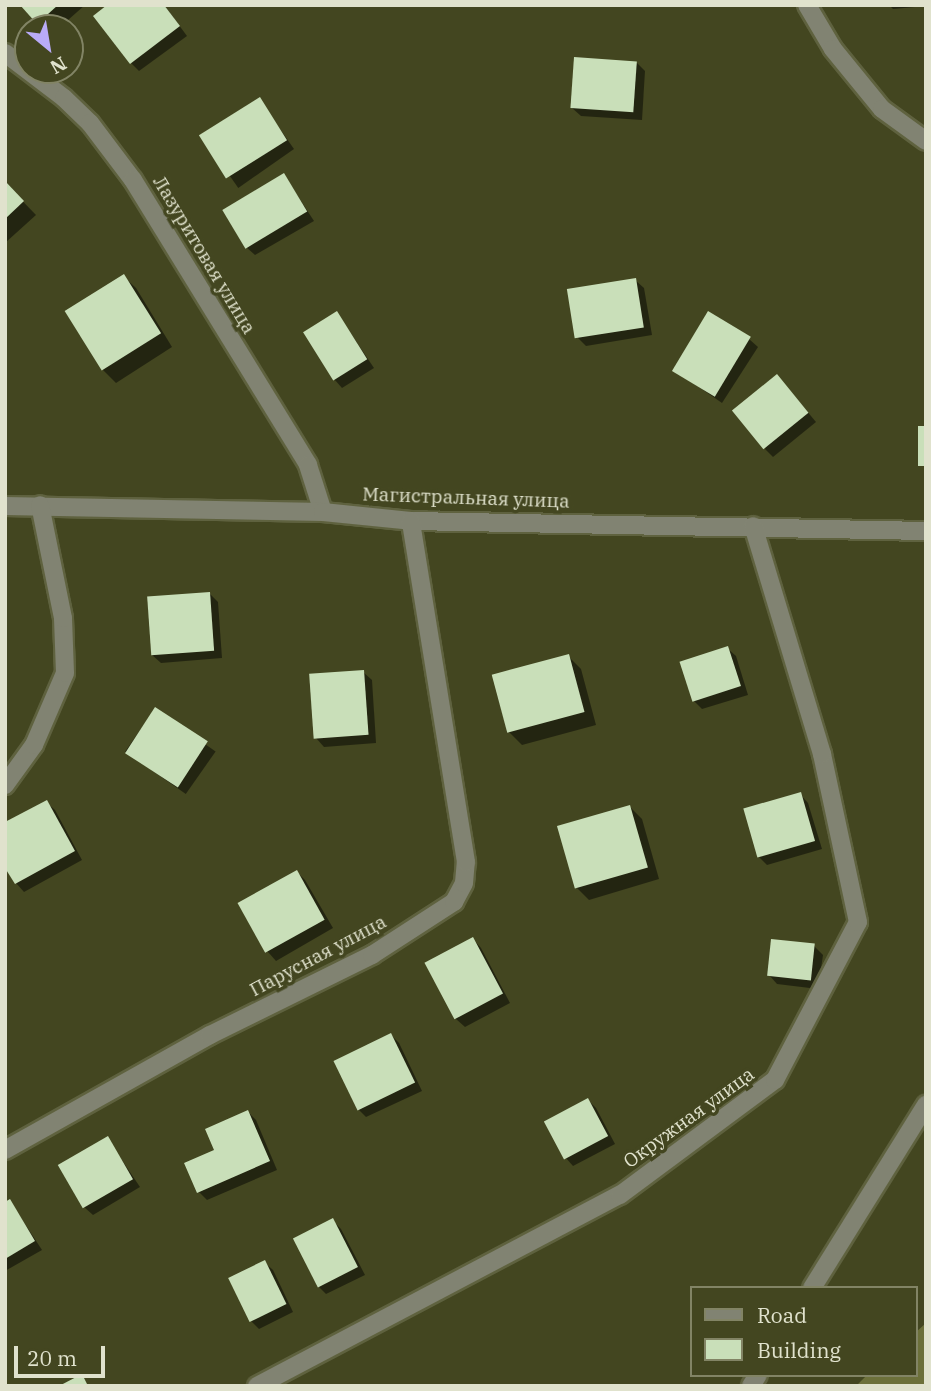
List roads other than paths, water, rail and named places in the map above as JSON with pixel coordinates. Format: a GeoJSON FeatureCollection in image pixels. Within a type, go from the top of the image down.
{"type":"FeatureCollection","features":[{"type":"Feature","properties":{"kind":"street"},"geometry":{"type":"LineString","coordinates":[[807,5],[833,49],[882,109],[926,141]]}},
{"type":"Feature","properties":{"kind":"street","name":"Лазуритовая улица"},"geometry":{"type":"LineString","coordinates":[[5,53],[64,98],[90,123],[133,180],[307,465],[323,512]]}},
{"type":"Feature","properties":{"kind":"street"},"geometry":{"type":"LineString","coordinates":[[5,785],[34,745],[65,673],[64,618],[40,505]]}},
{"type":"Feature","properties":{"kind":"street","name":"Магистральная улица"},"geometry":{"type":"LineString","coordinates":[[5,506],[323,512],[411,520],[926,531]]}},
{"type":"Feature","properties":{"kind":"street","name":"Парусная улица"},"geometry":{"type":"LineString","coordinates":[[5,1150],[210,1035],[372,955],[454,902],[464,883],[466,862],[411,520]]}},
{"type":"Feature","properties":{"kind":"street","name":"Окружная улица"},"geometry":{"type":"LineString","coordinates":[[257,1386],[620,1195],[775,1080],[858,922],[822,754],[753,526]]}},
{"type":"Feature","properties":{"kind":"street"},"geometry":{"type":"LineString","coordinates":[[813,1286],[926,1105]]}}]}
